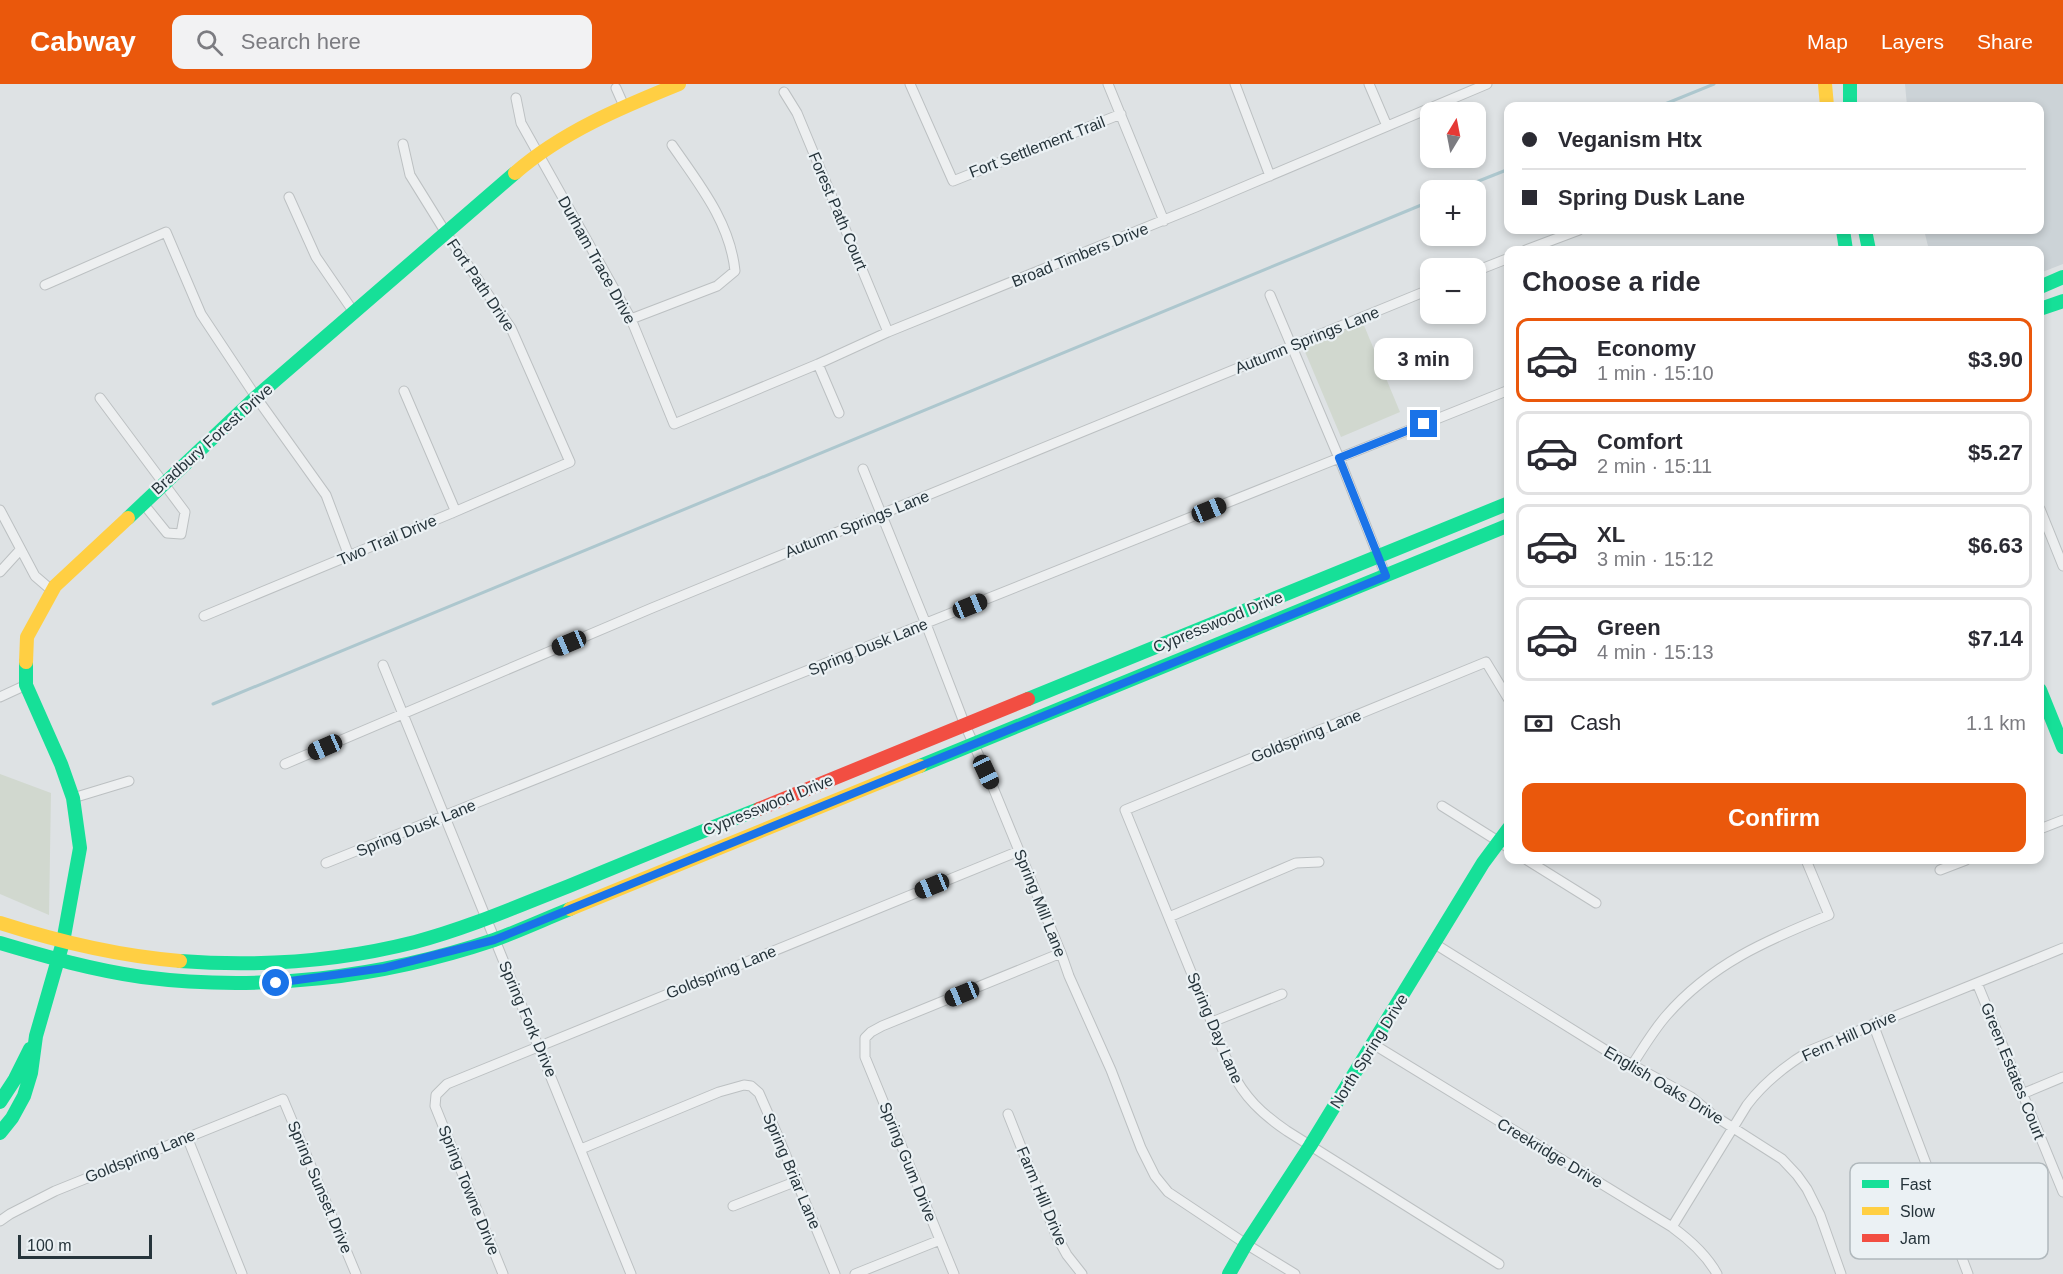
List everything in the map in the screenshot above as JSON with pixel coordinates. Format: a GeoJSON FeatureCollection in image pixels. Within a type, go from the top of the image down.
{"type":"FeatureCollection","features":[{"type":"Feature","properties":{"kind":"main road","name":"Bradbury Forest Drive"},"geometry":{"type":"LineString","coordinates":[[36,1036],[63,942],[80,848],[73,798],[61,764],[26,685],[27,637],[55,586],[256,397],[538,153],[624,106],[679,84]]}},
{"type":"Feature","properties":{"kind":"main road"},"geometry":{"type":"LineString","coordinates":[[1825,84],[1827,102]]}},
{"type":"Feature","properties":{"kind":"main road"},"geometry":{"type":"LineString","coordinates":[[1850,84],[1850,102]]}},
{"type":"Feature","properties":{"kind":"main road"},"geometry":{"type":"LineString","coordinates":[[2044,285],[2063,277]]}},
{"type":"Feature","properties":{"kind":"main road"},"geometry":{"type":"LineString","coordinates":[[2044,290],[2052,305]]}},
{"type":"Feature","properties":{"kind":"main road","name":"Cypresswood Drive"},"geometry":{"type":"LineString","coordinates":[[0,923],[63,942],[147,958],[207,962],[274,962],[349,954],[408,943],[485,920],[1504,505]]}},
{"type":"Feature","properties":{"kind":"main road","name":"Cypresswood Drive"},"geometry":{"type":"LineString","coordinates":[[0,943],[57,961],[137,977],[196,983],[276,983],[384,968],[494,940],[1504,527]]}},
{"type":"Feature","properties":{"kind":"main road"},"geometry":{"type":"LineString","coordinates":[[1172,641],[1180,661]]}},
{"type":"Feature","properties":{"kind":"main road"},"geometry":{"type":"LineString","coordinates":[[2044,710],[2063,747]]}},
{"type":"Feature","properties":{"kind":"main road"},"geometry":{"type":"LineString","coordinates":[[719,826],[726,845]]}},
{"type":"Feature","properties":{"kind":"main road","name":"North Spring Drive"},"geometry":{"type":"LineString","coordinates":[[1229,1274],[1483,863],[1504,845]]}},
{"type":"Feature","properties":{"kind":"main road"},"geometry":{"type":"LineString","coordinates":[[274,962],[276,983]]}},
{"type":"Feature","properties":{"kind":"main road"},"geometry":{"type":"LineString","coordinates":[[0,1102],[15,1079],[36,1036]]}},
{"type":"Feature","properties":{"kind":"main road"},"geometry":{"type":"LineString","coordinates":[[0,1133],[12,1118],[24,1096],[31,1073],[36,1036]]}},
{"type":"Feature","properties":{"kind":"street","name":"Fort Settlement Trail"},"geometry":{"type":"LineString","coordinates":[[910,84],[953,181],[1121,114]]}},
{"type":"Feature","properties":{"kind":"street"},"geometry":{"type":"LineString","coordinates":[[1108,84],[1164,221]]}},
{"type":"Feature","properties":{"kind":"street"},"geometry":{"type":"LineString","coordinates":[[1235,84],[1270,176]]}},
{"type":"Feature","properties":{"kind":"street"},"geometry":{"type":"LineString","coordinates":[[1369,84],[1388,126]]}},
{"type":"Feature","properties":{"kind":"street","name":"Broad Timbers Drive"},"geometry":{"type":"LineString","coordinates":[[674,424],[888,332],[1164,221],[1487,84]]}},
{"type":"Feature","properties":{"kind":"street"},"geometry":{"type":"LineString","coordinates":[[616,88],[624,106]]}},
{"type":"Feature","properties":{"kind":"street","name":"Forest Path Court"},"geometry":{"type":"LineString","coordinates":[[784,92],[797,113],[888,332]]}},
{"type":"Feature","properties":{"kind":"street","name":"Durham Trace Drive"},"geometry":{"type":"LineString","coordinates":[[516,98],[521,123],[631,319],[674,424]]}},
{"type":"Feature","properties":{"kind":"street","name":"Fort Path Drive"},"geometry":{"type":"LineString","coordinates":[[403,144],[410,175],[446,233],[511,328],[570,462]]}},
{"type":"Feature","properties":{"kind":"street"},"geometry":{"type":"LineString","coordinates":[[631,319],[717,286],[735,270],[732,249],[713,204],[672,145]]}},
{"type":"Feature","properties":{"kind":"street"},"geometry":{"type":"LineString","coordinates":[[289,197],[316,257],[353,311],[358,310]]}},
{"type":"Feature","properties":{"kind":"street"},"geometry":{"type":"LineString","coordinates":[[45,285],[166,232],[201,314],[256,397],[326,495],[349,556]]}},
{"type":"Feature","properties":{"kind":"street"},"geometry":{"type":"LineString","coordinates":[[1537,246],[1568,234]]}},
{"type":"Feature","properties":{"kind":"street"},"geometry":{"type":"LineString","coordinates":[[1486,267],[1504,260]]}},
{"type":"Feature","properties":{"kind":"street","name":"Autumn Springs Lane"},"geometry":{"type":"LineString","coordinates":[[285,764],[403,712],[882,513],[1420,293]]}},
{"type":"Feature","properties":{"kind":"street"},"geometry":{"type":"LineString","coordinates":[[1270,295],[1386,576]]}},
{"type":"Feature","properties":{"kind":"street"},"geometry":{"type":"LineString","coordinates":[[818,364],[839,413]]}},
{"type":"Feature","properties":{"kind":"street"},"geometry":{"type":"LineString","coordinates":[[404,391],[455,510],[453,513]]}},
{"type":"Feature","properties":{"kind":"street","name":"Spring Dusk Lane"},"geometry":{"type":"LineString","coordinates":[[326,863],[1504,392]]}},
{"type":"Feature","properties":{"kind":"street"},"geometry":{"type":"LineString","coordinates":[[100,398],[185,512],[181,534],[167,533],[146,507],[144,501]]}},
{"type":"Feature","properties":{"kind":"street","name":"Two Trail Drive"},"geometry":{"type":"LineString","coordinates":[[204,616],[570,462]]}},
{"type":"Feature","properties":{"kind":"street","name":"Spring Mill Lane"},"geometry":{"type":"LineString","coordinates":[[863,469],[973,745],[1069,976],[1111,1070],[1141,1148],[1155,1176],[1168,1192],[1295,1274]]}},
{"type":"Feature","properties":{"kind":"street"},"geometry":{"type":"LineString","coordinates":[[0,510],[35,576],[49,588],[55,586]]}},
{"type":"Feature","properties":{"kind":"street"},"geometry":{"type":"LineString","coordinates":[[2044,519],[2063,566]]}},
{"type":"Feature","properties":{"kind":"street"},"geometry":{"type":"LineString","coordinates":[[0,572],[20,550]]}},
{"type":"Feature","properties":{"kind":"street","name":"Goldspring Lane"},"geometry":{"type":"LineString","coordinates":[[1125,810],[1486,662],[1504,692]]}},
{"type":"Feature","properties":{"kind":"street","name":"Spring Fork Drive"},"geometry":{"type":"LineString","coordinates":[[383,665],[631,1274]]}},
{"type":"Feature","properties":{"kind":"street"},"geometry":{"type":"LineString","coordinates":[[0,697],[26,685]]}},
{"type":"Feature","properties":{"kind":"street"},"geometry":{"type":"LineString","coordinates":[[73,798],[129,781]]}},
{"type":"Feature","properties":{"kind":"street"},"geometry":{"type":"LineString","coordinates":[[1442,806],[1504,845]]}},
{"type":"Feature","properties":{"kind":"street","name":"Spring Day Lane"},"geometry":{"type":"LineString","coordinates":[[1125,810],[1231,1070],[1250,1101],[1264,1115],[1310,1146],[1499,1264]]}},
{"type":"Feature","properties":{"kind":"street"},"geometry":{"type":"LineString","coordinates":[[2044,827],[2063,820]]}},
{"type":"Feature","properties":{"kind":"street","name":"Goldspring Lane"},"geometry":{"type":"LineString","coordinates":[[435,1106],[436,1095],[447,1084],[1019,851]]}},
{"type":"Feature","properties":{"kind":"street"},"geometry":{"type":"LineString","coordinates":[[1168,917],[1296,863],[1319,862]]}},
{"type":"Feature","properties":{"kind":"street"},"geometry":{"type":"LineString","coordinates":[[1533,864],[1596,903]]}},
{"type":"Feature","properties":{"kind":"street"},"geometry":{"type":"LineString","coordinates":[[1632,1065],[1667,1015],[1710,975],[1752,948],[1829,915],[1808,864]]}},
{"type":"Feature","properties":{"kind":"street"},"geometry":{"type":"LineString","coordinates":[[1940,870],[1956,864]]}},
{"type":"Feature","properties":{"kind":"street","name":"English Oaks Drive"},"geometry":{"type":"LineString","coordinates":[[1434,944],[1632,1065],[1691,1097],[1713,1115],[1782,1158],[1797,1175],[1820,1215],[1841,1274]]}},
{"type":"Feature","properties":{"kind":"street","name":"Fern Hill Drive"},"geometry":{"type":"LineString","coordinates":[[1672,1227],[1757,1092],[1786,1066],[1811,1050],[2063,948]]}},
{"type":"Feature","properties":{"kind":"street","name":"Spring Gum Drive"},"geometry":{"type":"LineString","coordinates":[[954,1274],[865,1057],[865,1038],[882,1026],[1061,953]]}},
{"type":"Feature","properties":{"kind":"street","name":"Green Estates Court"},"geometry":{"type":"LineString","coordinates":[[1977,983],[2063,1192]]}},
{"type":"Feature","properties":{"kind":"street"},"geometry":{"type":"LineString","coordinates":[[1212,1022],[1282,994]]}},
{"type":"Feature","properties":{"kind":"street"},"geometry":{"type":"LineString","coordinates":[[1873,1024],[1926,1163]]}},
{"type":"Feature","properties":{"kind":"street","name":"Creekridge Drive"},"geometry":{"type":"LineString","coordinates":[[1373,1044],[1687,1237],[1703,1253],[1717,1274]]}},
{"type":"Feature","properties":{"kind":"street"},"geometry":{"type":"LineString","coordinates":[[2022,1094],[2063,1077]]}},
{"type":"Feature","properties":{"kind":"street","name":"Spring Briar Lane"},"geometry":{"type":"LineString","coordinates":[[581,1149],[744,1084],[751,1086],[759,1093],[835,1274]]}},
{"type":"Feature","properties":{"kind":"street","name":"Goldspring Lane"},"geometry":{"type":"LineString","coordinates":[[0,1221],[55,1191],[283,1100]]}},
{"type":"Feature","properties":{"kind":"street","name":"Spring Sunset Drive"},"geometry":{"type":"LineString","coordinates":[[283,1100],[356,1274]]}},
{"type":"Feature","properties":{"kind":"street","name":"Spring Towne Drive"},"geometry":{"type":"LineString","coordinates":[[435,1106],[502,1274]]}},
{"type":"Feature","properties":{"kind":"street","name":"Farm Hill Drive"},"geometry":{"type":"LineString","coordinates":[[1008,1114],[1056,1235],[1066,1255],[1082,1274]]}},
{"type":"Feature","properties":{"kind":"street"},"geometry":{"type":"LineString","coordinates":[[187,1137],[242,1274]]}},
{"type":"Feature","properties":{"kind":"street"},"geometry":{"type":"LineString","coordinates":[[733,1206],[797,1180]]}},
{"type":"Feature","properties":{"kind":"street"},"geometry":{"type":"LineString","coordinates":[[855,1274],[940,1240]]}},
{"type":"Feature","properties":{"kind":"street"},"geometry":{"type":"LineString","coordinates":[[1962,1259],[1968,1274]]}},
{"type":"Feature","properties":{"kind":"shaded area"},"geometry":{"type":"Polygon","coordinates":[[[1905,84],[2063,84],[2063,264],[2044,271],[2044,246],[1928,246],[1925,234],[2044,234],[2044,102],[1907,102],[1905,84]]]}},
{"type":"Feature","properties":{"kind":"shaded area"},"geometry":{"type":"Polygon","coordinates":[[[1363,323],[1400,412],[1341,437],[1303,347],[1363,323]]]}},
{"type":"Feature","properties":{"kind":"shaded area"},"geometry":{"type":"Polygon","coordinates":[[[0,774],[51,793],[49,915],[0,894],[0,774]]]}},
{"type":"Feature","properties":{"kind":"waterway"},"geometry":{"type":"LineString","coordinates":[[1670,102],[1714,84]]}},
{"type":"Feature","properties":{"kind":"waterway"},"geometry":{"type":"LineString","coordinates":[[1481,180],[1504,171]]}},
{"type":"Feature","properties":{"kind":"waterway"},"geometry":{"type":"LineString","coordinates":[[213,704],[1420,206]]}},
{"type":"Feature","properties":{"kind":"traffic: fast"},"geometry":{"type":"LineString","coordinates":[[1850,84],[1850,102]]}},
{"type":"Feature","properties":{"kind":"traffic: fast"},"geometry":{"type":"LineString","coordinates":[[128,518],[256,397],[515,173]]}},
{"type":"Feature","properties":{"kind":"traffic: fast"},"geometry":{"type":"LineString","coordinates":[[1844,234],[1845,246]]}},
{"type":"Feature","properties":{"kind":"traffic: fast"},"geometry":{"type":"LineString","coordinates":[[1866,234],[1868,246]]}},
{"type":"Feature","properties":{"kind":"traffic: fast"},"geometry":{"type":"LineString","coordinates":[[2044,285],[2063,277]]}},
{"type":"Feature","properties":{"kind":"traffic: fast"},"geometry":{"type":"LineString","coordinates":[[2044,308],[2063,301]]}},
{"type":"Feature","properties":{"kind":"traffic: fast"},"geometry":{"type":"LineString","coordinates":[[1028,699],[1504,505]]}},
{"type":"Feature","properties":{"kind":"traffic: fast"},"geometry":{"type":"LineString","coordinates":[[920,766],[1504,527]]}},
{"type":"Feature","properties":{"kind":"traffic: fast"},"geometry":{"type":"LineString","coordinates":[[0,1133],[12,1118],[24,1096],[31,1073],[36,1036],[63,942],[80,848],[73,798],[61,764],[26,685],[26,662]]}},
{"type":"Feature","properties":{"kind":"traffic: fast"},"geometry":{"type":"LineString","coordinates":[[2044,700],[2063,747]]}},
{"type":"Feature","properties":{"kind":"traffic: fast"},"geometry":{"type":"LineString","coordinates":[[180,961],[209,963],[299,961],[358,954],[415,942],[493,916],[759,809]]}},
{"type":"Feature","properties":{"kind":"traffic: fast"},"geometry":{"type":"LineString","coordinates":[[1229,1274],[1483,863],[1504,835]]}},
{"type":"Feature","properties":{"kind":"traffic: fast"},"geometry":{"type":"LineString","coordinates":[[0,943],[70,963],[142,977],[231,983],[275,982],[320,978],[408,964],[494,940],[570,909]]}},
{"type":"Feature","properties":{"kind":"traffic: fast"},"geometry":{"type":"LineString","coordinates":[[0,1102],[30,1049]]}},
{"type":"Feature","properties":{"kind":"traffic: slow"},"geometry":{"type":"LineString","coordinates":[[515,173],[552,145],[593,122],[679,84]]}},
{"type":"Feature","properties":{"kind":"traffic: slow"},"geometry":{"type":"LineString","coordinates":[[1825,84],[1827,102]]}},
{"type":"Feature","properties":{"kind":"traffic: slow"},"geometry":{"type":"LineString","coordinates":[[26,662],[27,637],[55,586],[128,518]]}},
{"type":"Feature","properties":{"kind":"traffic: slow"},"geometry":{"type":"LineString","coordinates":[[570,909],[920,766]]}},
{"type":"Feature","properties":{"kind":"traffic: slow"},"geometry":{"type":"LineString","coordinates":[[0,923],[89,947],[134,956],[180,961]]}},
{"type":"Feature","properties":{"kind":"traffic: jam"},"geometry":{"type":"LineString","coordinates":[[759,809],[1028,699]]}},
{"type":"Feature","properties":{"kind":"route"},"geometry":{"type":"LineString","coordinates":[[276,983],[359,973],[429,958],[494,940],[1386,576],[1339,458],[1424,424]]}}]}
